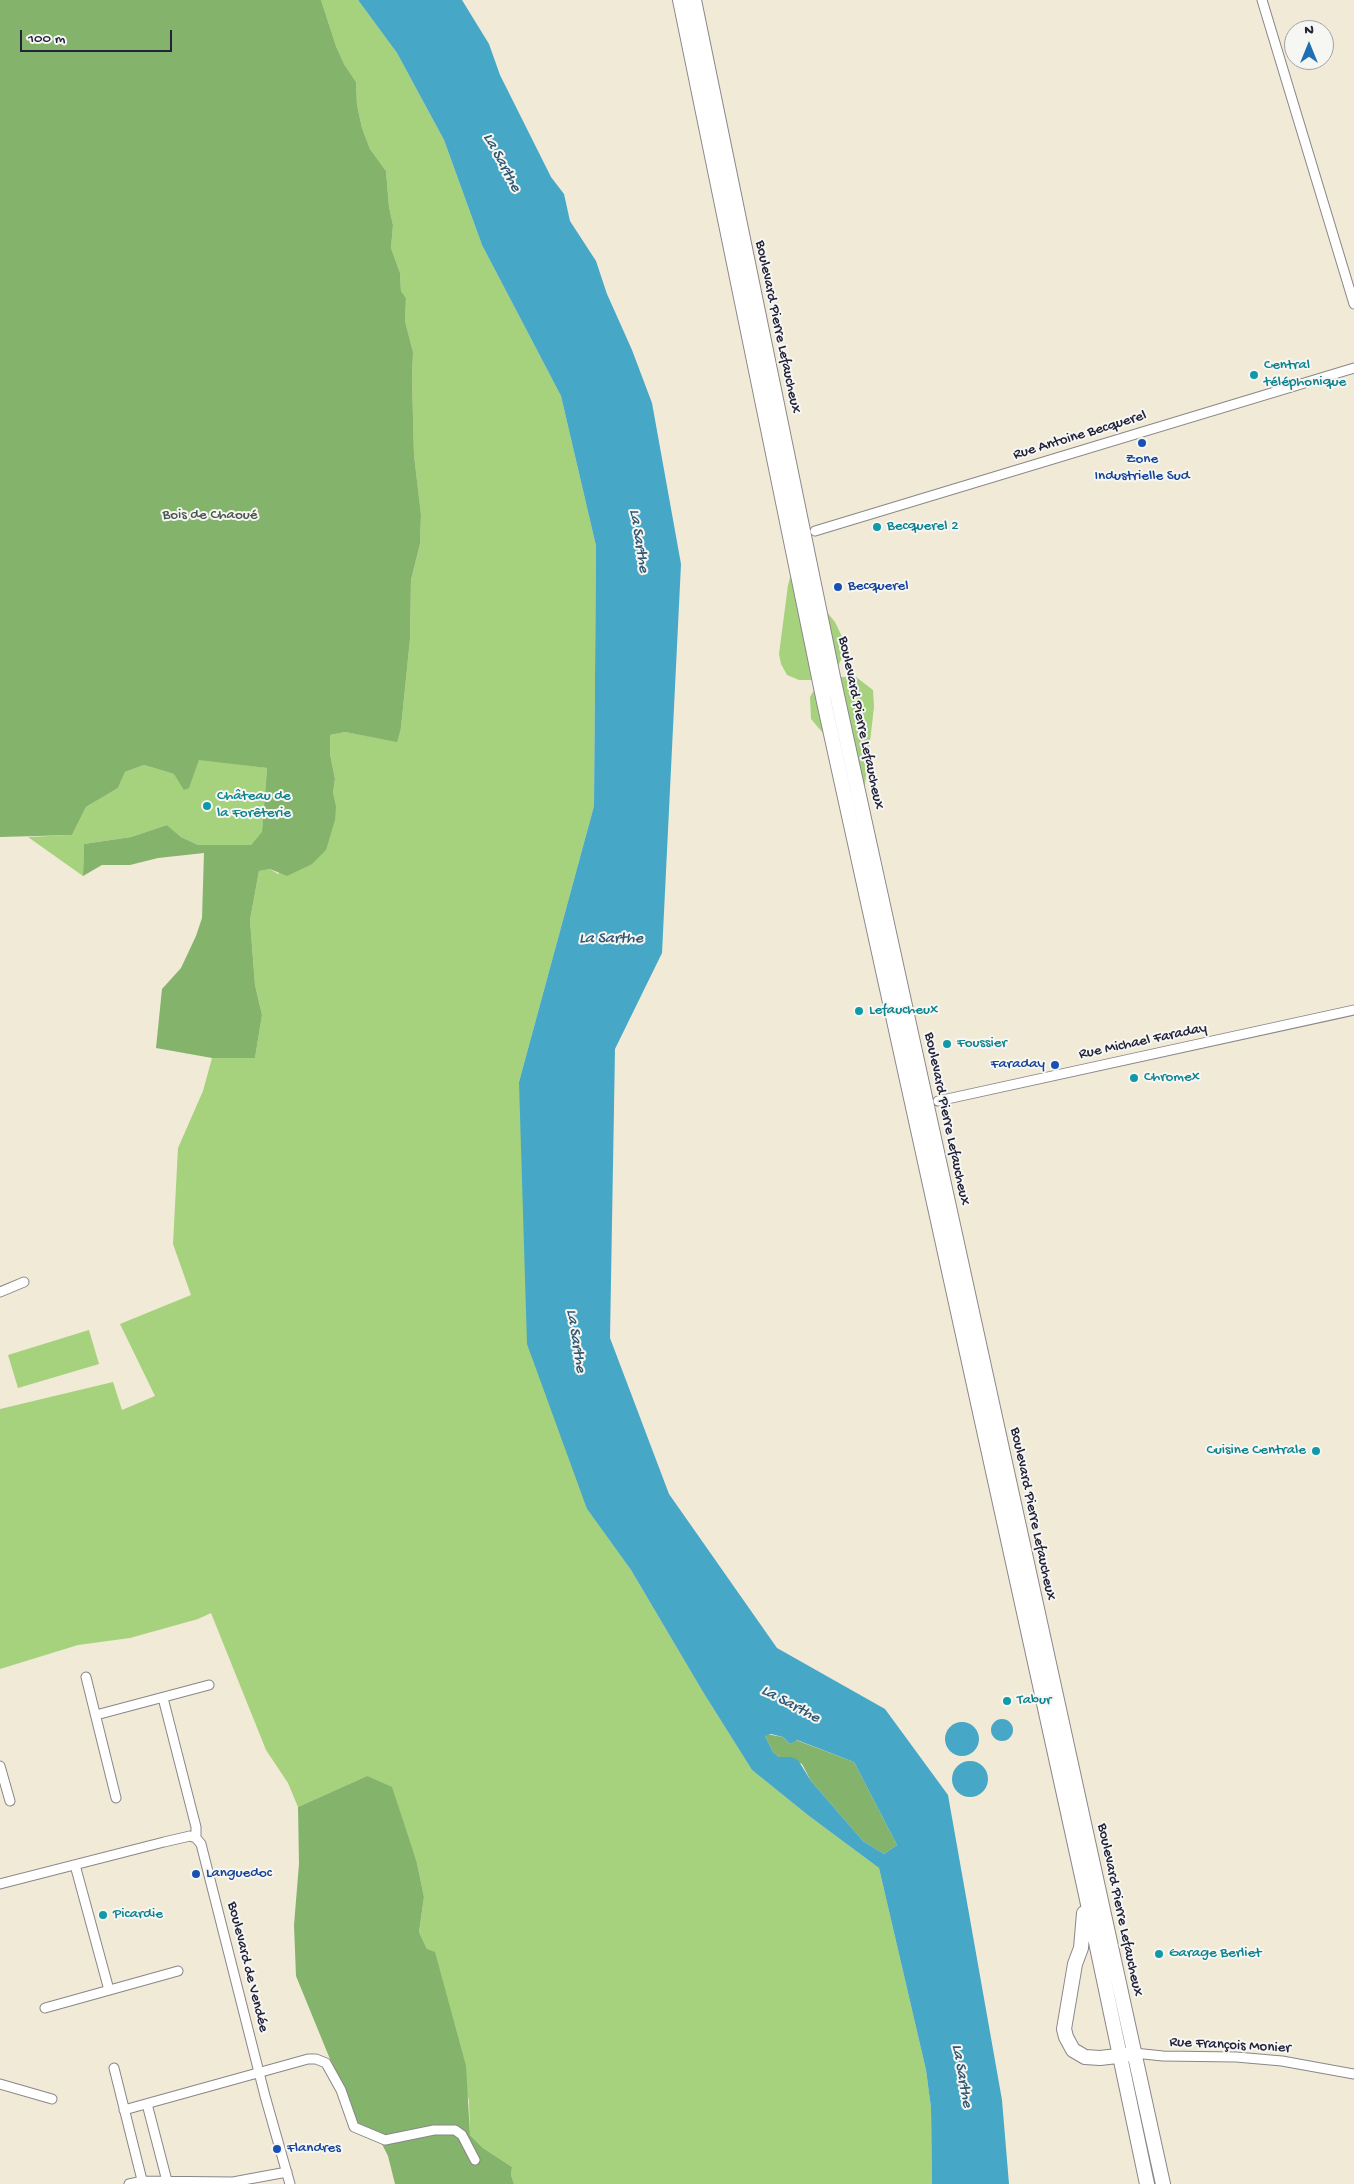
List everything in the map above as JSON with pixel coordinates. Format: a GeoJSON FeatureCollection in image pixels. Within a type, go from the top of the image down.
{"type":"FeatureCollection","features":[{"type":"Feature","properties":{"kind":"main road","name":"Boulevard Pierre Lefaucheux"},"geometry":{"type":"LineString","coordinates":[[680,0],[1147,2184]]}},
{"type":"Feature","properties":{"kind":"main road","name":"Boulevard Pierre Lefaucheux"},"geometry":{"type":"LineString","coordinates":[[694,0],[826,678],[1163,2184]]}},
{"type":"Feature","properties":{"kind":"main road"},"geometry":{"type":"LineString","coordinates":[[1084,1890],[1083,1932],[1064,2029],[1066,2037],[1073,2050],[1085,2057],[1119,2057],[1134,2053]]}},
{"type":"Feature","properties":{"kind":"street"},"geometry":{"type":"LineString","coordinates":[[1262,0],[1354,304]]}},
{"type":"Feature","properties":{"kind":"street","name":"Rue Antoine Becquerel"},"geometry":{"type":"LineString","coordinates":[[815,531],[1354,368]]}},
{"type":"Feature","properties":{"kind":"street","name":"Rue Michael Faraday"},"geometry":{"type":"LineString","coordinates":[[938,1100],[1354,1010]]}},
{"type":"Feature","properties":{"kind":"street"},"geometry":{"type":"LineString","coordinates":[[0,1292],[24,1282]]}},
{"type":"Feature","properties":{"kind":"street"},"geometry":{"type":"LineString","coordinates":[[86,1677],[116,1798]]}},
{"type":"Feature","properties":{"kind":"street"},"geometry":{"type":"LineString","coordinates":[[96,1715],[209,1685]]}},
{"type":"Feature","properties":{"kind":"street","name":"Boulevard de Vendée"},"geometry":{"type":"LineString","coordinates":[[164,1698],[196,1828],[196,1838],[201,1844],[290,2184]]}},
{"type":"Feature","properties":{"kind":"street"},"geometry":{"type":"LineString","coordinates":[[0,1766],[10,1801]]}},
{"type":"Feature","properties":{"kind":"street"},"geometry":{"type":"LineString","coordinates":[[0,1884],[164,1842],[190,1836],[196,1838]]}},
{"type":"Feature","properties":{"kind":"street"},"geometry":{"type":"LineString","coordinates":[[75,1865],[109,1990]]}},
{"type":"Feature","properties":{"kind":"street"},"geometry":{"type":"LineString","coordinates":[[45,2008],[178,1972]]}},
{"type":"Feature","properties":{"kind":"street","name":"Rue François Monier"},"geometry":{"type":"LineString","coordinates":[[1134,2053],[1163,2056],[1236,2057],[1282,2061],[1354,2074]]}},
{"type":"Feature","properties":{"kind":"street"},"geometry":{"type":"LineString","coordinates":[[124,2110],[308,2059],[326,2063],[341,2090],[354,2127],[385,2140],[434,2130],[455,2130],[462,2135],[475,2160]]}},
{"type":"Feature","properties":{"kind":"street"},"geometry":{"type":"LineString","coordinates":[[114,2068],[143,2182]]}},
{"type":"Feature","properties":{"kind":"street"},"geometry":{"type":"LineString","coordinates":[[0,2084],[52,2099]]}},
{"type":"Feature","properties":{"kind":"street"},"geometry":{"type":"LineString","coordinates":[[147,2104],[166,2181]]}},
{"type":"Feature","properties":{"kind":"street"},"geometry":{"type":"LineString","coordinates":[[129,2184],[166,2181],[233,2182],[287,2172]]}},
{"type":"Feature","properties":{"kind":"green space","name":"Bois de Chaoué"},"geometry":{"type":"Polygon","coordinates":[[[0,0],[321,0],[336,46],[344,64],[356,82],[357,105],[362,128],[370,149],[386,171],[389,207],[393,225],[391,248],[400,273],[401,291],[406,298],[405,321],[413,352],[414,455],[421,515],[420,544],[411,580],[410,639],[401,728],[397,742],[345,732],[330,735],[330,754],[335,779],[333,793],[336,807],[335,820],[326,850],[312,864],[287,876],[270,869],[259,871],[250,920],[255,985],[262,1015],[255,1058],[212,1058],[156,1048],[162,989],[181,968],[202,918],[204,853],[158,858],[130,865],[102,865],[83,876],[84,844],[131,837],[167,825],[181,837],[198,845],[251,845],[262,832],[267,768],[199,760],[189,788],[184,790],[174,774],[144,765],[125,772],[118,788],[86,807],[72,835],[0,837],[0,0]]]}},
{"type":"Feature","properties":{"kind":"green space"},"geometry":{"type":"Polygon","coordinates":[[[321,0],[358,0],[397,53],[444,140],[482,245],[561,396],[596,546],[594,806],[519,1082],[587,1509],[631,1570],[703,1692],[752,1770],[809,1816],[879,1868],[926,2070],[931,2108],[932,2184],[514,2184],[511,2175],[512,2167],[483,2148],[470,2135],[469,2101],[427,1949],[419,1932],[424,1897],[417,1863],[409,1841],[367,1776],[298,1807],[288,1783],[266,1750],[211,1613],[198,1619],[130,1638],[78,1645],[0,1669],[0,1409],[113,1382],[122,1410],[155,1396],[120,1324],[191,1295],[173,1244],[178,1148],[203,1091],[212,1058],[255,1058],[262,1015],[255,985],[250,920],[259,871],[270,869],[278,874],[335,820],[333,793],[335,779],[330,754],[330,735],[345,732],[396,741],[401,728],[410,639],[411,580],[420,544],[421,516],[414,455],[413,352],[405,321],[406,298],[401,291],[400,273],[391,248],[393,225],[389,207],[386,171],[370,149],[362,128],[357,105],[356,82],[344,64],[336,46],[321,0]]]}},
{"type":"Feature","properties":{"kind":"green space"},"geometry":{"type":"Polygon","coordinates":[[[795,560],[835,747],[811,719],[810,697],[820,680],[799,680],[787,675],[781,664],[779,654],[788,585],[795,560]]]}},
{"type":"Feature","properties":{"kind":"green space"},"geometry":{"type":"Polygon","coordinates":[[[817,600],[835,622],[845,643],[845,651],[833,677],[817,600]]]}},
{"type":"Feature","properties":{"kind":"green space"},"geometry":{"type":"Polygon","coordinates":[[[833,677],[856,677],[873,690],[874,707],[862,810],[833,677]]]}},
{"type":"Feature","properties":{"kind":"green space"},"geometry":{"type":"Polygon","coordinates":[[[199,759],[267,768],[262,833],[251,845],[198,845],[181,837],[167,825],[131,837],[84,844],[83,876],[28,837],[72,835],[86,807],[118,788],[125,772],[144,765],[174,774],[189,787],[199,759]]]}},
{"type":"Feature","properties":{"kind":"green space"},"geometry":{"type":"Polygon","coordinates":[[[89,1330],[99,1364],[18,1388],[8,1355],[89,1330]]]}},
{"type":"Feature","properties":{"kind":"green space"},"geometry":{"type":"Polygon","coordinates":[[[766,1734],[783,1737],[790,1744],[796,1740],[854,1762],[897,1845],[884,1854],[863,1841],[811,1781],[802,1764],[785,1757],[779,1757],[773,1752],[765,1736],[766,1734]]]}},
{"type":"Feature","properties":{"kind":"green space"},"geometry":{"type":"Polygon","coordinates":[[[367,1776],[392,1787],[417,1863],[424,1897],[419,1932],[427,1949],[435,1952],[466,2066],[470,2135],[483,2148],[512,2167],[511,2175],[514,2184],[395,2184],[388,2156],[381,2142],[361,2135],[296,1976],[294,1925],[299,1864],[298,1807],[367,1776]]]}},
{"type":"Feature","properties":{"kind":"water","name":"La Sarthe"},"geometry":{"type":"Polygon","coordinates":[[[358,0],[462,0],[489,44],[500,75],[551,177],[564,194],[570,221],[596,261],[607,294],[632,350],[652,403],[681,564],[662,953],[615,1049],[610,1338],[669,1494],[777,1648],[885,1709],[948,1795],[1002,2100],[1009,2184],[932,2184],[931,2108],[926,2070],[879,1868],[809,1816],[752,1770],[703,1692],[631,1570],[587,1509],[527,1344],[519,1082],[594,806],[596,546],[561,396],[482,245],[444,140],[397,53],[358,0]],[[771,1734],[765,1736],[773,1752],[779,1757],[791,1757],[798,1760],[811,1781],[863,1841],[884,1854],[897,1845],[854,1762],[797,1740],[790,1744],[783,1737],[771,1734]]]}},
{"type":"Feature","properties":{"kind":"water"},"geometry":{"type":"Polygon","coordinates":[[[1002,1719],[1010,1722],[1013,1730],[1010,1738],[1002,1741],[994,1738],[991,1730],[994,1722],[1002,1719]]]}},
{"type":"Feature","properties":{"kind":"water"},"geometry":{"type":"Polygon","coordinates":[[[962,1722],[969,1723],[974,1727],[978,1732],[978,1746],[974,1751],[969,1755],[962,1756],[955,1755],[950,1751],[946,1746],[945,1739],[946,1732],[950,1727],[955,1723],[962,1722]]]}},
{"type":"Feature","properties":{"kind":"water"},"geometry":{"type":"Polygon","coordinates":[[[970,1761],[977,1762],[983,1766],[987,1772],[987,1786],[983,1792],[977,1796],[970,1797],[963,1796],[957,1792],[953,1786],[952,1779],[953,1772],[957,1766],[963,1762],[970,1761]]]}},
{"type":"Feature","properties":{"kind":"place","name":"Central téléphonique"},"geometry":{"type":"Point","coordinates":[1254,375]}},
{"type":"Feature","properties":{"kind":"place","name":"Zone Industrielle Sud"},"geometry":{"type":"Point","coordinates":[1142,443]}},
{"type":"Feature","properties":{"kind":"place","name":"Becquerel 2"},"geometry":{"type":"Point","coordinates":[877,527]}},
{"type":"Feature","properties":{"kind":"place","name":"Becquerel"},"geometry":{"type":"Point","coordinates":[838,587]}},
{"type":"Feature","properties":{"kind":"place","name":"Château de la Forêterie"},"geometry":{"type":"Point","coordinates":[207,806]}},
{"type":"Feature","properties":{"kind":"place","name":"Lefaucheux"},"geometry":{"type":"Point","coordinates":[859,1011]}},
{"type":"Feature","properties":{"kind":"place","name":"Foussier"},"geometry":{"type":"Point","coordinates":[947,1044]}},
{"type":"Feature","properties":{"kind":"place","name":"Faraday"},"geometry":{"type":"Point","coordinates":[1055,1065]}},
{"type":"Feature","properties":{"kind":"place","name":"Chromex"},"geometry":{"type":"Point","coordinates":[1134,1078]}},
{"type":"Feature","properties":{"kind":"place","name":"Cuisine Centrale"},"geometry":{"type":"Point","coordinates":[1316,1451]}},
{"type":"Feature","properties":{"kind":"place","name":"Tabur"},"geometry":{"type":"Point","coordinates":[1007,1701]}},
{"type":"Feature","properties":{"kind":"place","name":"Languedoc"},"geometry":{"type":"Point","coordinates":[196,1874]}},
{"type":"Feature","properties":{"kind":"place","name":"Picardie"},"geometry":{"type":"Point","coordinates":[103,1915]}},
{"type":"Feature","properties":{"kind":"place","name":"Garage Berliet"},"geometry":{"type":"Point","coordinates":[1159,1954]}},
{"type":"Feature","properties":{"kind":"place","name":"Flandres"},"geometry":{"type":"Point","coordinates":[277,2149]}}]}
